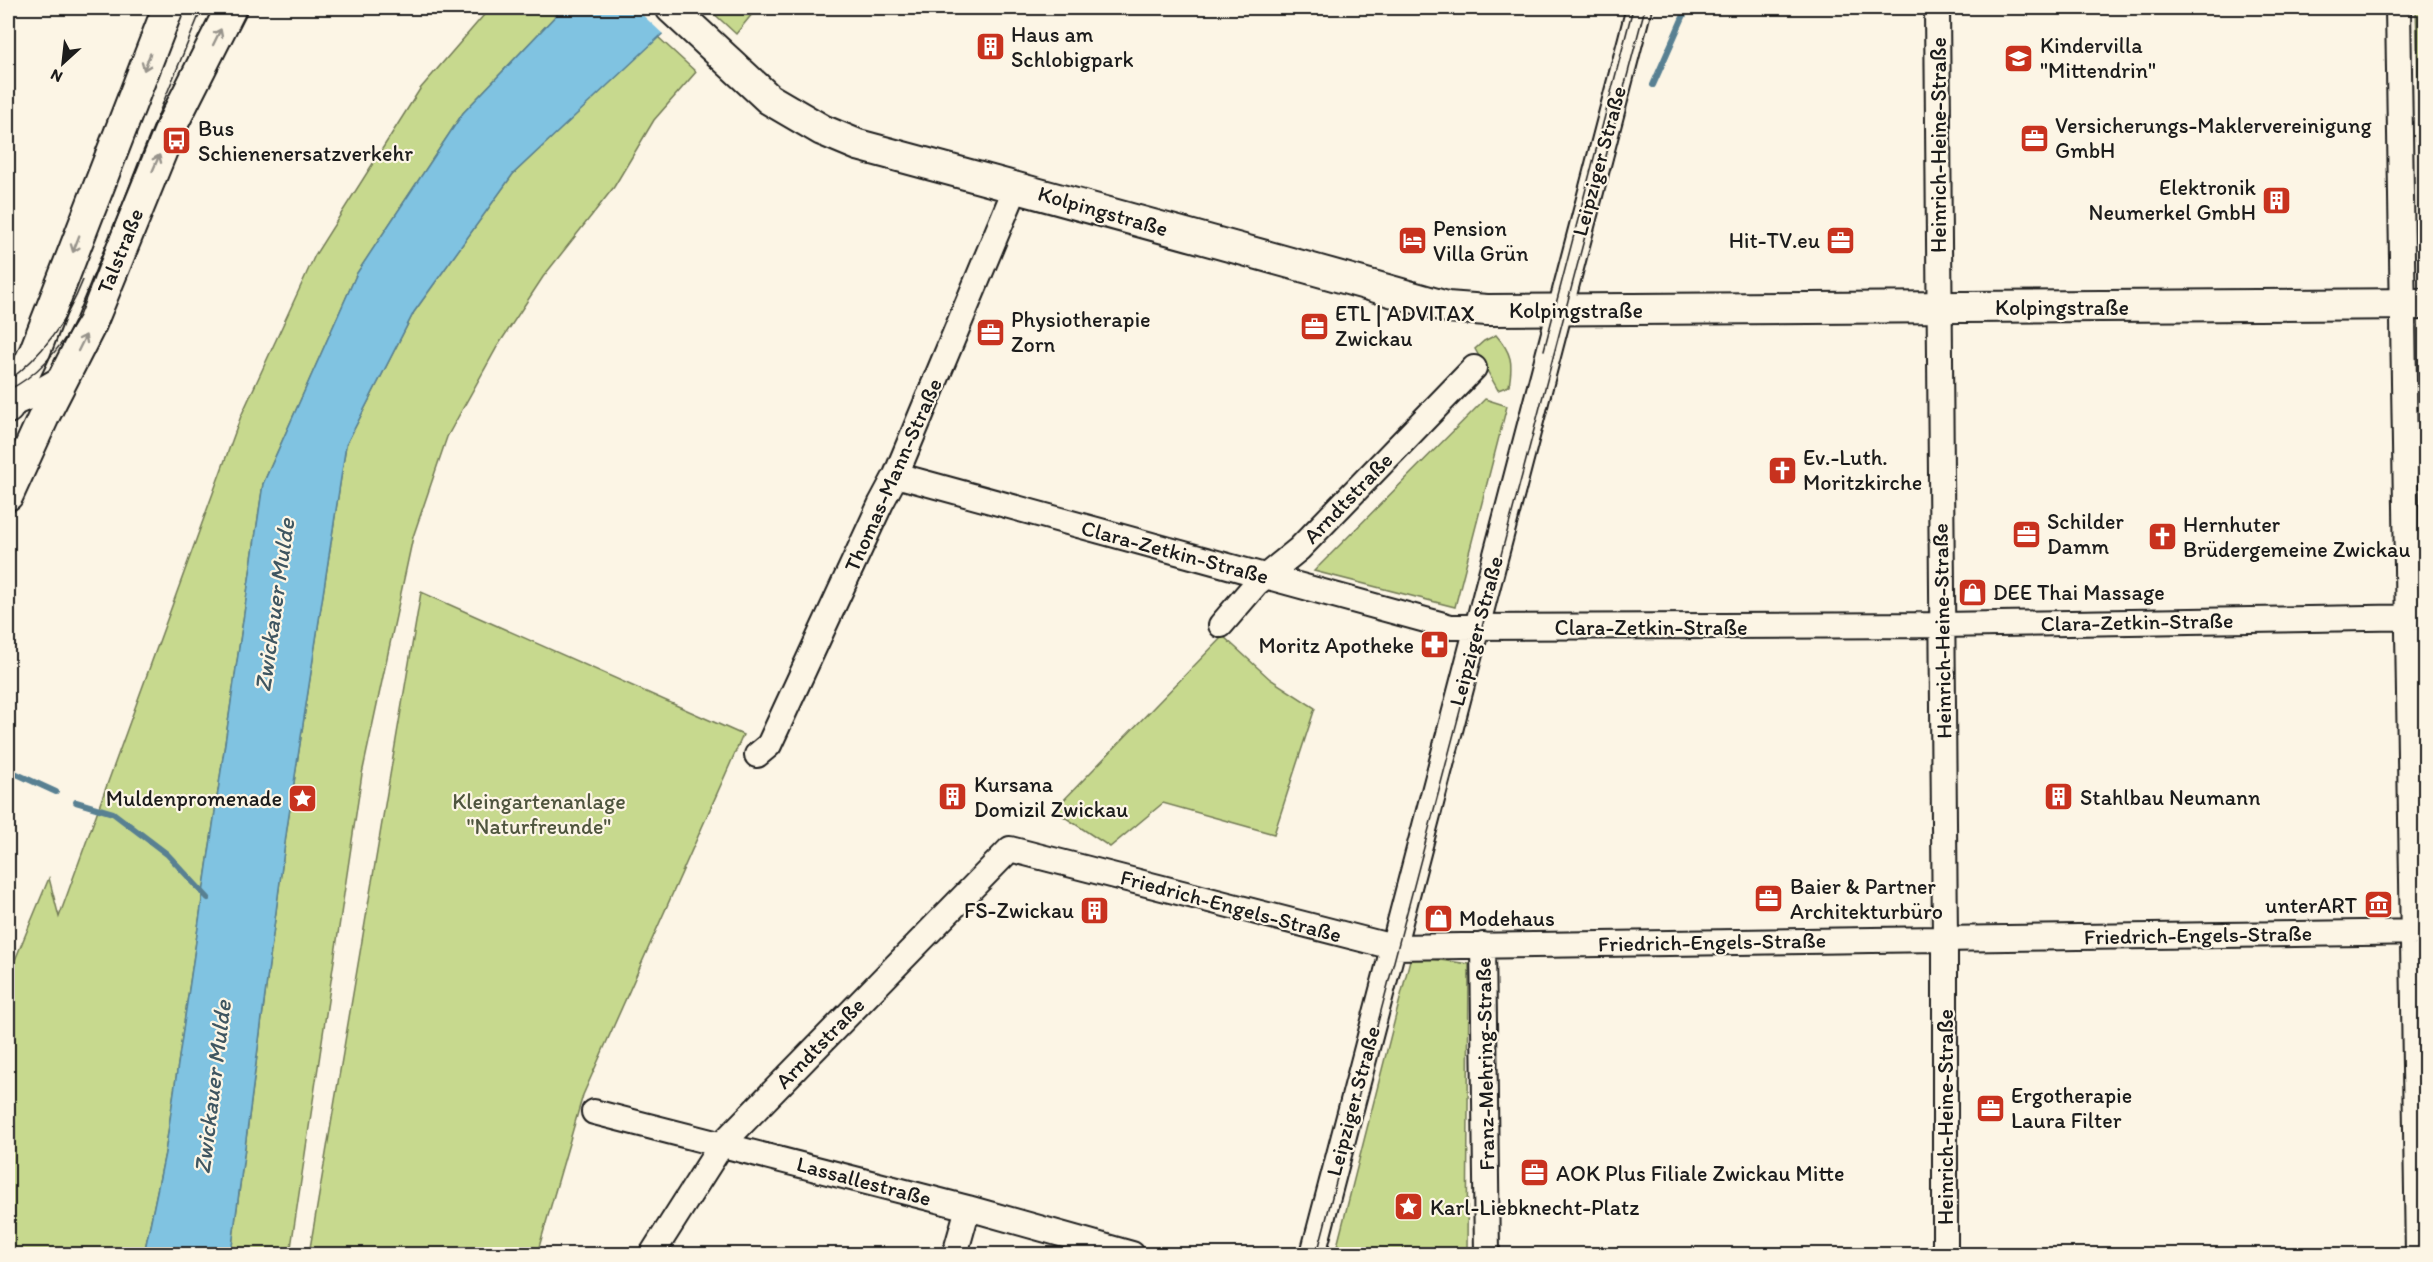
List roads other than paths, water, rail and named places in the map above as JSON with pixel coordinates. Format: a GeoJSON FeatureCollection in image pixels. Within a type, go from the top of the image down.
{"type":"FeatureCollection","features":[{"type":"Feature","properties":{"kind":"main road","name":"Talstraße"},"geometry":{"type":"LineString","coordinates":[[8,495],[17,396],[168,8]]}},
{"type":"Feature","properties":{"kind":"main road","name":"Talstraße"},"geometry":{"type":"LineString","coordinates":[[17,396],[65,376],[91,324],[173,123],[231,8]]}},
{"type":"Feature","properties":{"kind":"main road","name":"Kolpingstraße"},"geometry":{"type":"LineString","coordinates":[[671,8],[762,93],[785,110],[822,130],[858,145],[1447,307],[1487,310],[1559,310],[2414,305]]}},
{"type":"Feature","properties":{"kind":"street","name":"Leipziger Straße"},"geometry":{"type":"LineString","coordinates":[[1313,1254],[1639,8]]}},
{"type":"Feature","properties":{"kind":"street","name":"Heinrich-Heine-Straße"},"geometry":{"type":"LineString","coordinates":[[1937,8],[1945,939],[1945,1254]]}},
{"type":"Feature","properties":{"kind":"street"},"geometry":{"type":"LineString","coordinates":[[2398,8],[2414,305],[2419,932],[2418,1254]]}},
{"type":"Feature","properties":{"kind":"street","name":"Thomas-Mann-Straße"},"geometry":{"type":"LineString","coordinates":[[757,755],[769,745],[896,475],[1016,187]]}},
{"type":"Feature","properties":{"kind":"street","name":"Arndtstraße"},"geometry":{"type":"LineString","coordinates":[[1221,625],[1264,577],[1299,549],[1474,368]]}},
{"type":"Feature","properties":{"kind":"street","name":"Clara-Zetkin-Straße"},"geometry":{"type":"LineString","coordinates":[[896,475],[1451,627],[1942,625],[2416,617]]}},
{"type":"Feature","properties":{"kind":"street","name":"Arndtstraße"},"geometry":{"type":"LineString","coordinates":[[652,1254],[722,1144],[1010,849]]}},
{"type":"Feature","properties":{"kind":"street","name":"Friedrich-Engels-Straße"},"geometry":{"type":"LineString","coordinates":[[1010,849],[1393,947],[2419,932]]}},
{"type":"Feature","properties":{"kind":"street","name":"Franz-Mehring-Straße"},"geometry":{"type":"LineString","coordinates":[[1483,945],[1487,1254]]}},
{"type":"Feature","properties":{"kind":"street","name":"Lassallestraße"},"geometry":{"type":"LineString","coordinates":[[594,1112],[968,1208],[1132,1254]]}},
{"type":"Feature","properties":{"kind":"street"},"geometry":{"type":"LineString","coordinates":[[955,1254],[968,1208]]}},
{"type":"Feature","properties":{"kind":"water","name":"Zwickauer Mulde"},"geometry":{"type":"Polygon","coordinates":[[[563,8],[690,8],[513,174],[414,312],[346,445],[287,828],[231,1254],[144,1254],[165,1153],[263,484],[357,273],[463,113],[563,8]]]}},
{"type":"Feature","properties":{"kind":"waterway"},"geometry":{"type":"LineString","coordinates":[[1653,85],[1687,8]]}},
{"type":"Feature","properties":{"kind":"waterway"},"geometry":{"type":"LineString","coordinates":[[8,770],[56,792]]}},
{"type":"Feature","properties":{"kind":"waterway"},"geometry":{"type":"LineString","coordinates":[[76,802],[113,813],[167,854],[208,898]]}},
{"type":"Feature","properties":{"kind":"tram line"},"geometry":{"type":"LineString","coordinates":[[8,390],[30,376],[49,359],[79,316],[202,8]]}},
{"type":"Feature","properties":{"kind":"tram line"},"geometry":{"type":"LineString","coordinates":[[1544,350],[1633,8]]}},
{"type":"Feature","properties":{"kind":"tram line"},"geometry":{"type":"LineString","coordinates":[[1317,1254],[1645,8]]}},
{"type":"Feature","properties":{"kind":"tram line"},"geometry":{"type":"LineString","coordinates":[[8,381],[21,371],[53,336],[83,280]]}},
{"type":"Feature","properties":{"kind":"place","name":"Haus am Schlobigpark"},"geometry":{"type":"Point","coordinates":[990,47]}},
{"type":"Feature","properties":{"kind":"place","name":"Kindervilla \"Mittendrin\""},"geometry":{"type":"Point","coordinates":[2019,58]}},
{"type":"Feature","properties":{"kind":"place","name":"Versicherungs-Maklervereinigung GmbH"},"geometry":{"type":"Point","coordinates":[2034,138]}},
{"type":"Feature","properties":{"kind":"place","name":"Bus Schienenersatzverkehr"},"geometry":{"type":"Point","coordinates":[177,141]}},
{"type":"Feature","properties":{"kind":"place","name":"Elektronik Neumerkel GmbH"},"geometry":{"type":"Point","coordinates":[2277,200]}},
{"type":"Feature","properties":{"kind":"place","name":"Hit-TV.eu"},"geometry":{"type":"Point","coordinates":[1841,240]}},
{"type":"Feature","properties":{"kind":"place","name":"Pension Villa Grün"},"geometry":{"type":"Point","coordinates":[1412,241]}},
{"type":"Feature","properties":{"kind":"place","name":"ETL | ADVITAX Zwickau"},"geometry":{"type":"Point","coordinates":[1314,326]}},
{"type":"Feature","properties":{"kind":"place","name":"Physiotherapie Zorn"},"geometry":{"type":"Point","coordinates":[990,332]}},
{"type":"Feature","properties":{"kind":"place","name":"Ev.-Luth. Moritzkirche"},"geometry":{"type":"Point","coordinates":[1782,470]}},
{"type":"Feature","properties":{"kind":"place","name":"Schilder Damm"},"geometry":{"type":"Point","coordinates":[2026,534]}},
{"type":"Feature","properties":{"kind":"place","name":"Hernhuter Brüdergemeine Zwickau"},"geometry":{"type":"Point","coordinates":[2162,537]}},
{"type":"Feature","properties":{"kind":"place","name":"DEE Thai Massage"},"geometry":{"type":"Point","coordinates":[1972,592]}},
{"type":"Feature","properties":{"kind":"place","name":"Moritz Apotheke"},"geometry":{"type":"Point","coordinates":[1435,645]}},
{"type":"Feature","properties":{"kind":"place","name":"Kursana Domizil Zwickau"},"geometry":{"type":"Point","coordinates":[953,797]}},
{"type":"Feature","properties":{"kind":"place","name":"Stahlbau Neumann"},"geometry":{"type":"Point","coordinates":[2059,797]}},
{"type":"Feature","properties":{"kind":"place","name":"Muldenpromenade"},"geometry":{"type":"Point","coordinates":[303,798]}},
{"type":"Feature","properties":{"kind":"place","name":"Baier & Partner Architekturbüro"},"geometry":{"type":"Point","coordinates":[1769,899]}},
{"type":"Feature","properties":{"kind":"place","name":"unterART"},"geometry":{"type":"Point","coordinates":[2378,905]}},
{"type":"Feature","properties":{"kind":"place","name":"FS-Zwickau"},"geometry":{"type":"Point","coordinates":[1095,910]}},
{"type":"Feature","properties":{"kind":"place","name":"Modehaus"},"geometry":{"type":"Point","coordinates":[1438,918]}},
{"type":"Feature","properties":{"kind":"place","name":"Ergotherapie Laura Filter"},"geometry":{"type":"Point","coordinates":[1990,1108]}},
{"type":"Feature","properties":{"kind":"place","name":"AOK Plus Filiale Zwickau Mitte"},"geometry":{"type":"Point","coordinates":[1535,1173]}},
{"type":"Feature","properties":{"kind":"place","name":"Karl-Liebknecht-Platz"},"geometry":{"type":"Point","coordinates":[1409,1207]}},
{"type":"Feature","properties":{"kind":"park label","name":"Kleingartenanlage \"Naturfreunde\""},"geometry":{"type":"Point","coordinates":[539,814]}}]}
